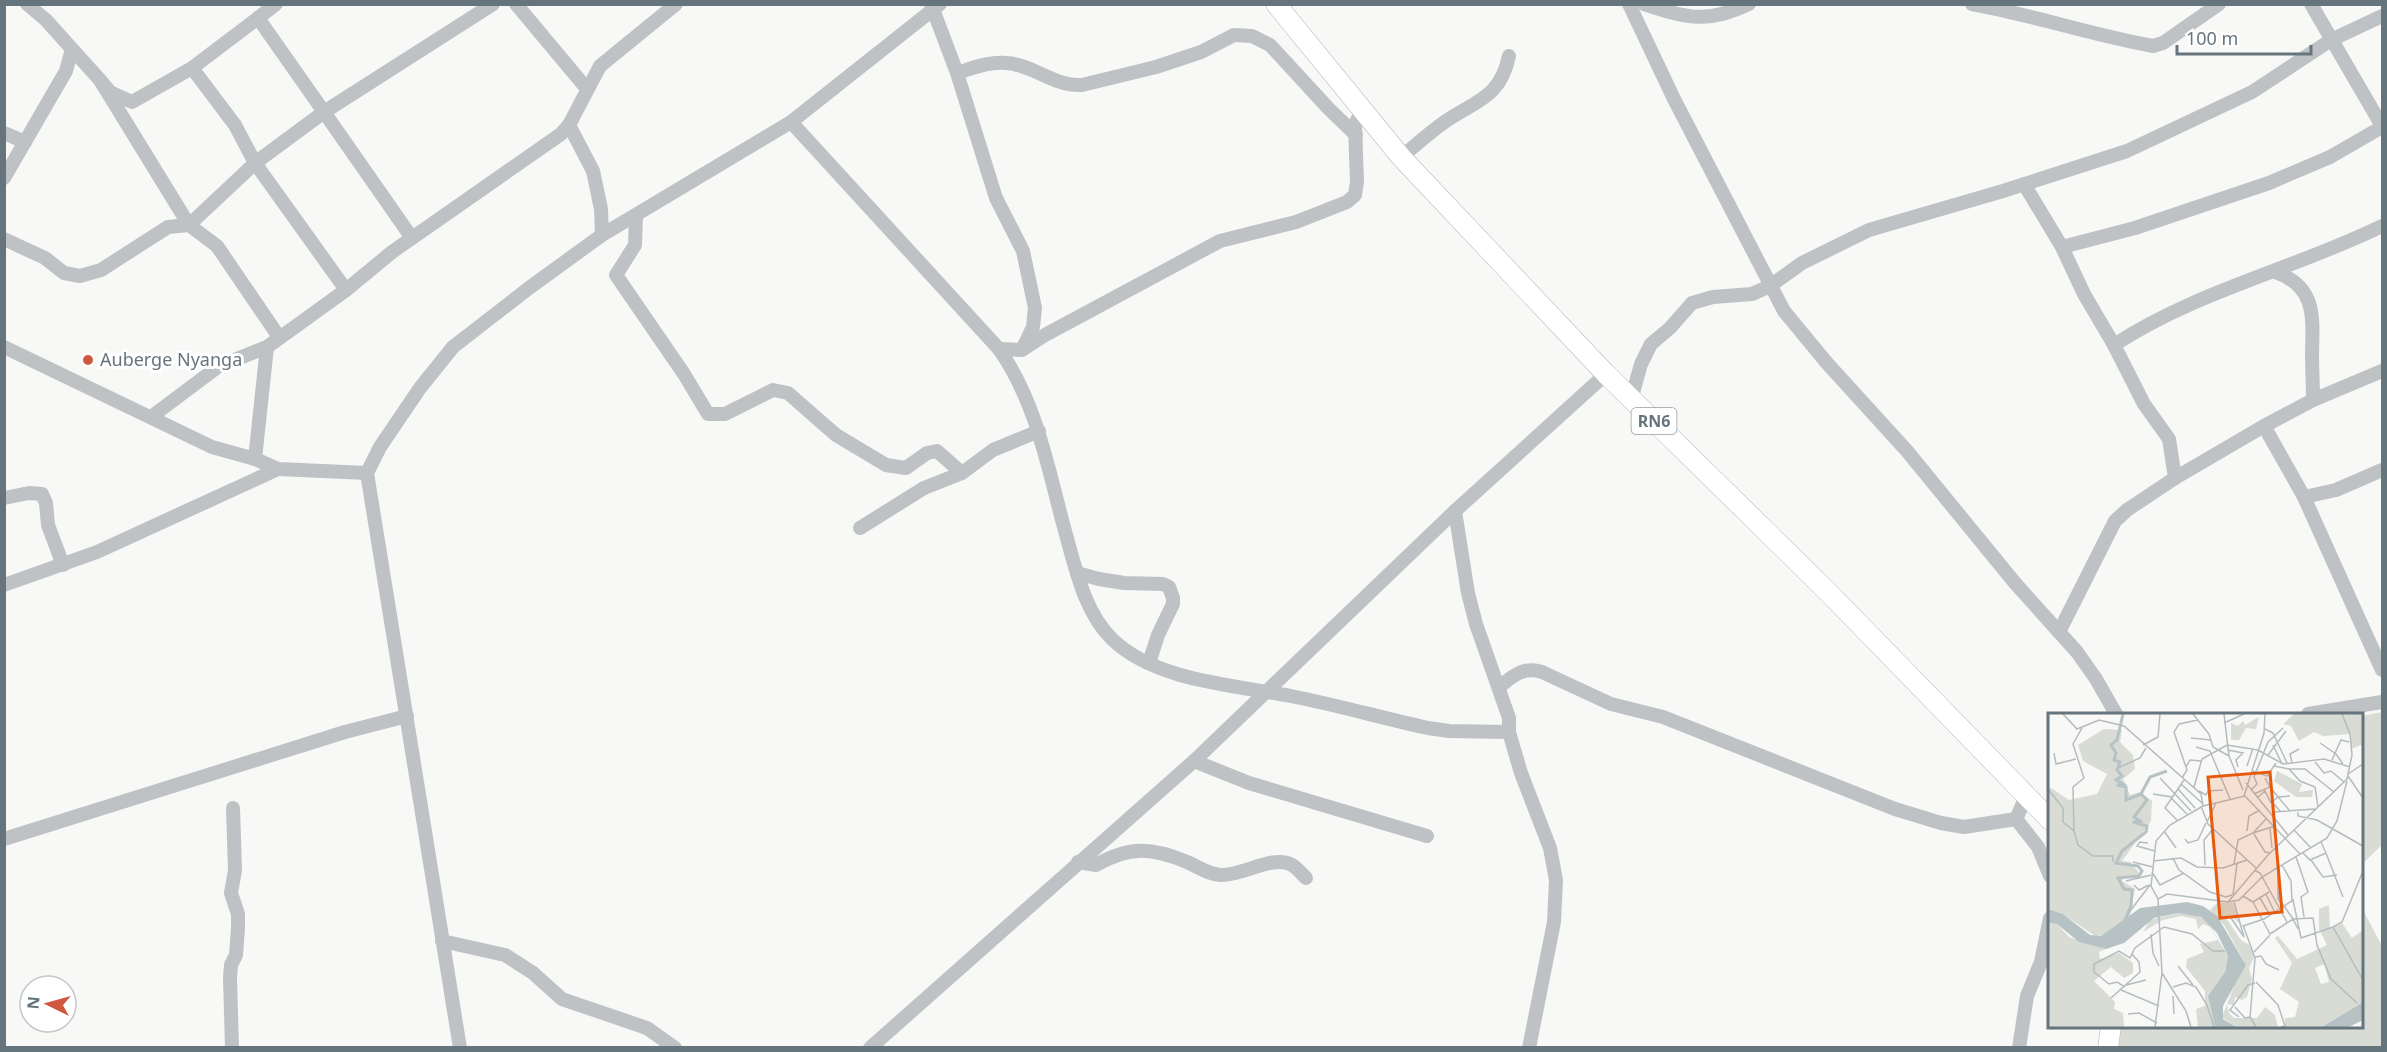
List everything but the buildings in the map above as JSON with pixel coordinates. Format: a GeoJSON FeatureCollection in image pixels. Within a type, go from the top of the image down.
{"type":"FeatureCollection","features":[{"type":"Feature","properties":{"kind":"highway","name":"RN6"},"geometry":{"type":"LineString","coordinates":[[1276,4],[1401,157],[1606,374],[1828,592],[2048,819]]}},
{"type":"Feature","properties":{"kind":"highway"},"geometry":{"type":"LineString","coordinates":[[2108,1047],[2111,1028]]}},
{"type":"Feature","properties":{"kind":"street"},"geometry":{"type":"LineString","coordinates":[[27,4],[46,20],[110,92],[132,102],[192,68],[276,4]]}},
{"type":"Feature","properties":{"kind":"street"},"geometry":{"type":"LineString","coordinates":[[4,239],[45,258],[64,273],[80,276],[101,270],[168,227],[189,225],[255,163],[324,112],[493,4]]}},
{"type":"Feature","properties":{"kind":"street"},"geometry":{"type":"LineString","coordinates":[[516,4],[586,89]]}},
{"type":"Feature","properties":{"kind":"street"},"geometry":{"type":"LineString","coordinates":[[151,417],[219,366],[267,347],[346,290],[412,238],[546,146],[569,125],[600,66],[676,4]]}},
{"type":"Feature","properties":{"kind":"street"},"geometry":{"type":"LineString","coordinates":[[1629,4],[1674,99],[1784,311],[1826,362],[1900,443],[2097,679],[2114,713]]}},
{"type":"Feature","properties":{"kind":"street"},"geometry":{"type":"LineString","coordinates":[[1644,4],[1690,17],[1703,18],[1728,15],[1749,4]]}},
{"type":"Feature","properties":{"kind":"street"},"geometry":{"type":"LineString","coordinates":[[1972,4],[2153,46],[2163,43],[2219,4]]}},
{"type":"Feature","properties":{"kind":"street"},"geometry":{"type":"LineString","coordinates":[[2062,247],[2135,228],[2269,183],[2330,157],[2382,127],[2377,107],[2331,40],[2311,4]]}},
{"type":"Feature","properties":{"kind":"street"},"geometry":{"type":"LineString","coordinates":[[460,1047],[366,473],[380,447],[420,388],[453,347],[602,235],[792,122],[934,6],[996,198],[1023,251],[1035,308],[1045,335]]}},
{"type":"Feature","properties":{"kind":"street"},"geometry":{"type":"LineString","coordinates":[[1631,400],[1641,364],[1651,344],[1670,328],[1692,303],[1713,297],[1752,294],[1770,286],[1802,263],[1869,230],[1907,221],[2127,151],[2252,92],[2331,40],[2382,16]]}},
{"type":"Feature","properties":{"kind":"street"},"geometry":{"type":"LineString","coordinates":[[258,18],[412,238]]}},
{"type":"Feature","properties":{"kind":"street"},"geometry":{"type":"LineString","coordinates":[[957,73],[991,62],[1009,63],[1069,86],[1082,85],[1156,68],[1202,51],[1234,35],[1252,36],[1270,45],[1356,135]]}},
{"type":"Feature","properties":{"kind":"street"},"geometry":{"type":"LineString","coordinates":[[4,178],[66,71],[72,49]]}},
{"type":"Feature","properties":{"kind":"street"},"geometry":{"type":"LineString","coordinates":[[1401,157],[1448,120],[1465,112],[1485,97],[1503,78],[1509,56]]}},
{"type":"Feature","properties":{"kind":"street"},"geometry":{"type":"LineString","coordinates":[[192,68],[235,125],[255,163],[346,290]]}},
{"type":"Feature","properties":{"kind":"street"},"geometry":{"type":"LineString","coordinates":[[100,80],[189,225],[218,246],[279,337]]}},
{"type":"Feature","properties":{"kind":"street"},"geometry":{"type":"LineString","coordinates":[[999,349],[1022,350],[1045,335],[1220,241],[1296,222],[1347,202],[1354,195],[1357,182],[1357,117],[1362,109]]}},
{"type":"Feature","properties":{"kind":"street"},"geometry":{"type":"LineString","coordinates":[[792,122],[999,349],[1014,370],[1039,431],[1077,573],[1094,614],[1110,637],[1126,651],[1149,663],[1194,678],[1291,696],[1428,728],[1449,731],[1509,732]]}},
{"type":"Feature","properties":{"kind":"street"},"geometry":{"type":"LineString","coordinates":[[569,125],[592,171],[601,209],[602,235]]}},
{"type":"Feature","properties":{"kind":"street"},"geometry":{"type":"LineString","coordinates":[[4,133],[25,142]]}},
{"type":"Feature","properties":{"kind":"street"},"geometry":{"type":"LineString","coordinates":[[2024,184],[2062,247],[2084,294],[2114,345],[2144,404],[2169,439],[2175,478]]}},
{"type":"Feature","properties":{"kind":"street"},"geometry":{"type":"LineString","coordinates":[[636,216],[635,245],[616,275],[684,374],[708,414],[725,414],[773,390],[788,393],[836,435],[886,465],[906,468],[927,453],[937,451],[962,473]]}},
{"type":"Feature","properties":{"kind":"street"},"geometry":{"type":"LineString","coordinates":[[2114,345],[2189,304],[2342,246],[2382,226]]}},
{"type":"Feature","properties":{"kind":"street"},"geometry":{"type":"LineString","coordinates":[[2275,272],[2285,275],[2301,287],[2309,302],[2314,332],[2313,400]]}},
{"type":"Feature","properties":{"kind":"street"},"geometry":{"type":"LineString","coordinates":[[1014,370],[1033,327],[1035,308]]}},
{"type":"Feature","properties":{"kind":"street"},"geometry":{"type":"LineString","coordinates":[[4,347],[212,447],[255,459],[278,469],[366,473]]}},
{"type":"Feature","properties":{"kind":"street"},"geometry":{"type":"LineString","coordinates":[[255,459],[267,347]]}},
{"type":"Feature","properties":{"kind":"street"},"geometry":{"type":"LineString","coordinates":[[2059,633],[2115,521],[2127,510],[2175,478],[2264,426],[2313,400],[2382,371]]}},
{"type":"Feature","properties":{"kind":"street"},"geometry":{"type":"LineString","coordinates":[[870,1047],[888,1042],[1078,861],[1194,761],[1263,692],[1455,511],[1606,374]]}},
{"type":"Feature","properties":{"kind":"street"},"geometry":{"type":"LineString","coordinates":[[2264,426],[2304,497],[2382,670]]}},
{"type":"Feature","properties":{"kind":"street"},"geometry":{"type":"LineString","coordinates":[[860,528],[924,488],[962,473],[993,450],[1039,431]]}},
{"type":"Feature","properties":{"kind":"street"},"geometry":{"type":"LineString","coordinates":[[4,585],[97,552],[278,469]]}},
{"type":"Feature","properties":{"kind":"street"},"geometry":{"type":"LineString","coordinates":[[2304,497],[2336,490],[2382,470]]}},
{"type":"Feature","properties":{"kind":"street"},"geometry":{"type":"LineString","coordinates":[[4,498],[29,493],[42,494],[46,503],[48,525],[63,565]]}},
{"type":"Feature","properties":{"kind":"street"},"geometry":{"type":"LineString","coordinates":[[1455,511],[1468,593],[1476,624],[1509,718],[1509,732],[1524,783],[1550,848],[1556,880],[1554,922],[1529,1047]]}},
{"type":"Feature","properties":{"kind":"street"},"geometry":{"type":"LineString","coordinates":[[1077,573],[1124,583],[1163,584],[1169,587],[1173,604],[1158,635],[1149,663]]}},
{"type":"Feature","properties":{"kind":"street"},"geometry":{"type":"LineString","coordinates":[[1499,687],[1520,671],[1532,669],[1611,704],[1663,717],[1895,809],[1964,828],[2016,819]]}},
{"type":"Feature","properties":{"kind":"street"},"geometry":{"type":"LineString","coordinates":[[2314,713],[2382,702]]}},
{"type":"Feature","properties":{"kind":"street"},"geometry":{"type":"LineString","coordinates":[[4,839],[345,732],[407,716]]}},
{"type":"Feature","properties":{"kind":"street"},"geometry":{"type":"LineString","coordinates":[[1194,761],[1259,787],[1427,836]]}},
{"type":"Feature","properties":{"kind":"street"},"geometry":{"type":"LineString","coordinates":[[2016,819],[2026,797]]}},
{"type":"Feature","properties":{"kind":"street"},"geometry":{"type":"LineString","coordinates":[[232,1047],[230,978],[238,928],[238,914],[231,893],[235,870],[233,808]]}},
{"type":"Feature","properties":{"kind":"street"},"geometry":{"type":"LineString","coordinates":[[2016,819],[2038,847],[2048,873]]}},
{"type":"Feature","properties":{"kind":"street"},"geometry":{"type":"LineString","coordinates":[[1078,861],[1096,865],[1115,855],[1136,849],[1164,853],[1206,872],[1220,875],[1237,874],[1276,862],[1290,864],[1306,878]]}},
{"type":"Feature","properties":{"kind":"street"},"geometry":{"type":"LineString","coordinates":[[2019,1047],[2027,996],[2041,962],[2048,924]]}},
{"type":"Feature","properties":{"kind":"street"},"geometry":{"type":"LineString","coordinates":[[442,941],[505,955],[533,973],[562,999],[647,1028],[675,1047]]}},
{"type":"Feature","properties":{"kind":"shaded area"},"geometry":{"type":"Polygon","coordinates":[[[2382,712],[2382,845],[2363,863],[2363,716],[2382,712]]]}},
{"type":"Feature","properties":{"kind":"shaded area"},"geometry":{"type":"Polygon","coordinates":[[[2363,910],[2382,946],[2382,1047],[2118,1048],[2119,1028],[2363,1028],[2363,910]]]}},
{"type":"Feature","properties":{"kind":"place","name":"Auberge Nyanga"},"geometry":{"type":"Point","coordinates":[88,360]}}]}
